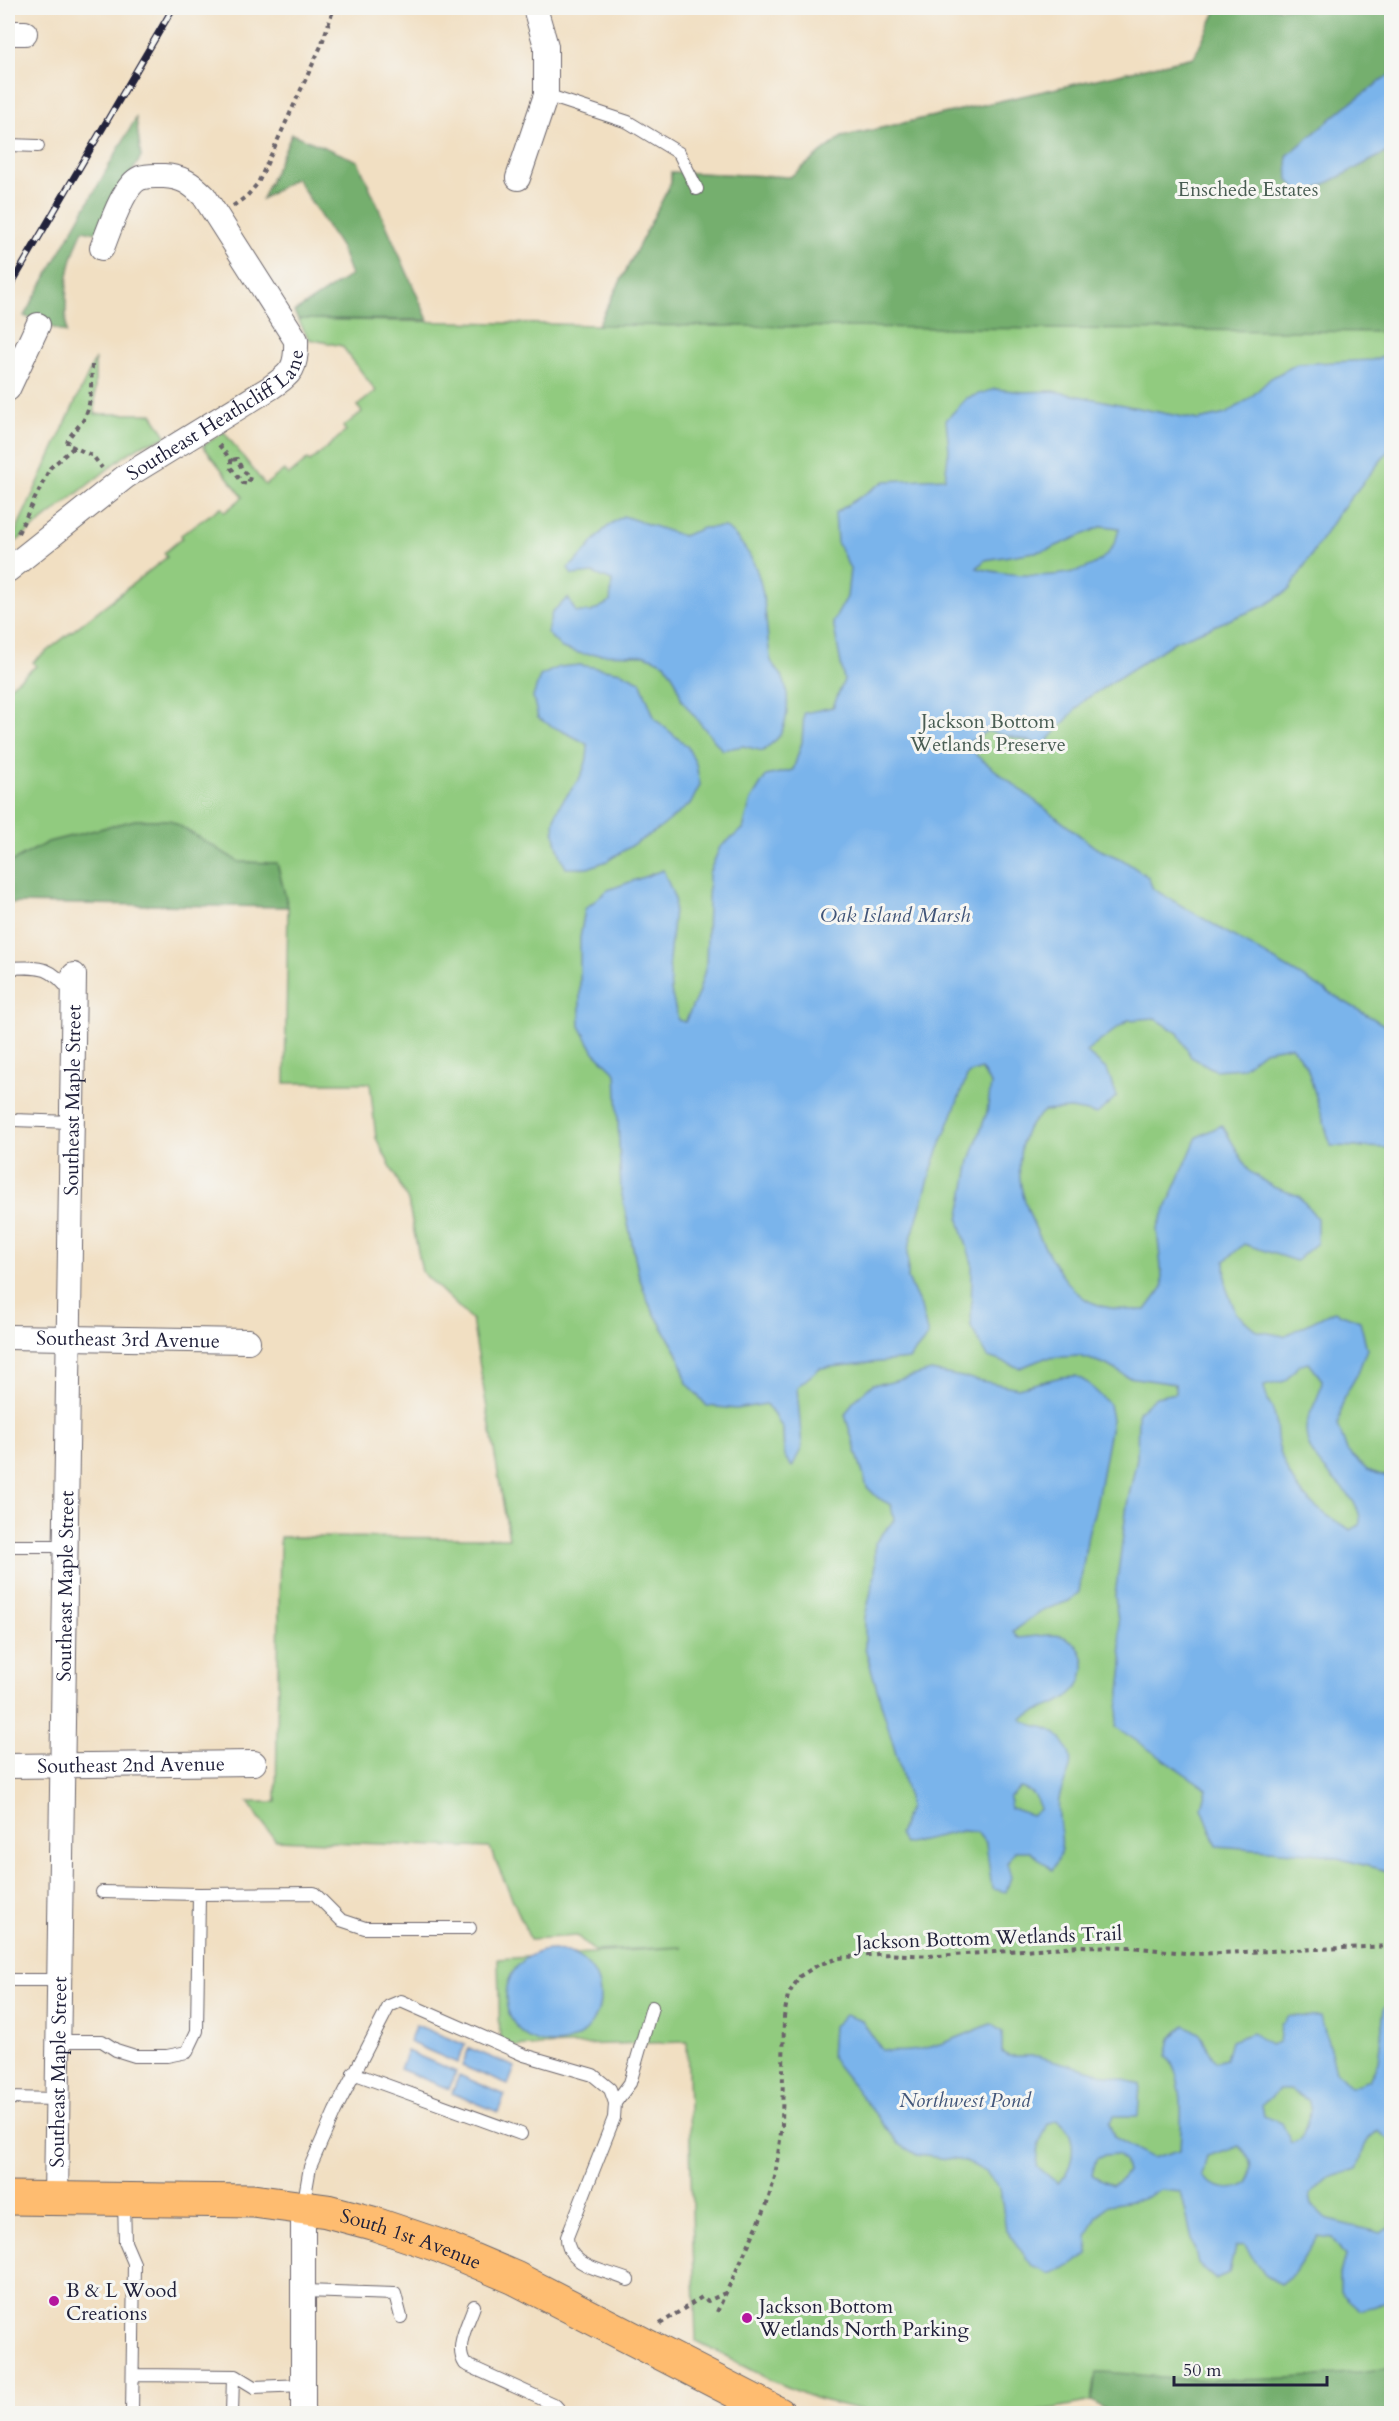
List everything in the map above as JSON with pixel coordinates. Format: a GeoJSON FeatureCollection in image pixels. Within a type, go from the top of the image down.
{"type":"FeatureCollection","features":[{"type":"Feature","properties":{"kind":"main road","name":"South 1st Avenue"},"geometry":{"type":"LineString","coordinates":[[8,2198],[124,2197],[253,2201],[303,2207],[372,2223],[440,2246],[515,2278],[778,2414]]}},
{"type":"Feature","properties":{"kind":"street"},"geometry":{"type":"LineString","coordinates":[[518,178],[546,95],[546,46],[535,8]]}},
{"type":"Feature","properties":{"kind":"street","name":"Southeast Heathcliff Lane"},"geometry":{"type":"LineString","coordinates":[[8,570],[117,484],[288,376],[295,366],[297,340],[204,196],[191,183],[177,177],[148,176],[138,179],[129,187],[102,248]]}},
{"type":"Feature","properties":{"kind":"street"},"geometry":{"type":"LineString","coordinates":[[8,389],[38,325]]}},
{"type":"Feature","properties":{"kind":"street","name":"Southeast Maple Street"},"geometry":{"type":"LineString","coordinates":[[56,2198],[74,986]]}},
{"type":"Feature","properties":{"kind":"street","name":"Southeast 3rd Avenue"},"geometry":{"type":"LineString","coordinates":[[8,1336],[248,1341]]}},
{"type":"Feature","properties":{"kind":"street","name":"Southeast 2nd Avenue"},"geometry":{"type":"LineString","coordinates":[[8,1766],[254,1763]]}},
{"type":"Feature","properties":{"kind":"street"},"geometry":{"type":"LineString","coordinates":[[303,2207],[303,2414]]}},
{"type":"Feature","properties":{"kind":"lane"},"geometry":{"type":"LineString","coordinates":[[546,95],[628,122],[679,153],[697,189]]}},
{"type":"Feature","properties":{"kind":"lane"},"geometry":{"type":"LineString","coordinates":[[8,145],[39,146]]}},
{"type":"Feature","properties":{"kind":"lane"},"geometry":{"type":"LineString","coordinates":[[8,968],[37,967],[50,970],[74,986]]}},
{"type":"Feature","properties":{"kind":"lane"},"geometry":{"type":"LineString","coordinates":[[8,1117],[13,1120],[72,1122]]}},
{"type":"Feature","properties":{"kind":"lane"},"geometry":{"type":"LineString","coordinates":[[8,1546],[65,1546]]}},
{"type":"Feature","properties":{"kind":"lane"},"geometry":{"type":"LineString","coordinates":[[102,1892],[314,1893],[342,1920],[365,1928],[470,1928]]}},
{"type":"Feature","properties":{"kind":"lane"},"geometry":{"type":"LineString","coordinates":[[59,2041],[102,2041],[116,2050],[135,2056],[167,2056],[188,2052],[197,2031],[199,1894]]}},
{"type":"Feature","properties":{"kind":"lane"},"geometry":{"type":"LineString","coordinates":[[8,1980],[60,1980]]}},
{"type":"Feature","properties":{"kind":"lane"},"geometry":{"type":"LineString","coordinates":[[303,2207],[310,2168],[353,2073],[389,2006],[402,2001],[524,2055],[593,2075],[610,2089],[615,2103],[614,2118],[567,2237],[567,2248],[573,2258],[628,2280]]}},
{"type":"Feature","properties":{"kind":"lane"},"geometry":{"type":"LineString","coordinates":[[615,2103],[630,2083],[652,2007]]}},
{"type":"Feature","properties":{"kind":"lane"},"geometry":{"type":"LineString","coordinates":[[353,2073],[521,2134]]}},
{"type":"Feature","properties":{"kind":"lane"},"geometry":{"type":"LineString","coordinates":[[8,2098],[58,2099]]}},
{"type":"Feature","properties":{"kind":"lane"},"geometry":{"type":"LineString","coordinates":[[124,2197],[125,2242],[134,2263],[132,2414]]}},
{"type":"Feature","properties":{"kind":"lane"},"geometry":{"type":"LineString","coordinates":[[304,2291],[395,2294],[401,2317]]}},
{"type":"Feature","properties":{"kind":"lane"},"geometry":{"type":"LineString","coordinates":[[474,2306],[460,2346],[460,2357],[465,2364],[555,2405],[563,2414]]}},
{"type":"Feature","properties":{"kind":"lane"},"geometry":{"type":"LineString","coordinates":[[133,2375],[233,2376],[254,2387],[304,2385]]}},
{"type":"Feature","properties":{"kind":"lane"},"geometry":{"type":"LineString","coordinates":[[232,2414],[233,2376]]}},
{"type":"Feature","properties":{"kind":"path"},"geometry":{"type":"LineString","coordinates":[[217,216],[247,196],[258,183],[321,46],[334,8]]}},
{"type":"Feature","properties":{"kind":"path"},"geometry":{"type":"LineString","coordinates":[[92,365],[86,414],[68,440],[68,444],[93,456],[117,484]]}},
{"type":"Feature","properties":{"kind":"path"},"geometry":{"type":"LineString","coordinates":[[207,427],[231,460],[231,468],[243,483],[248,484],[250,477],[237,459],[231,460]]}},
{"type":"Feature","properties":{"kind":"path"},"geometry":{"type":"LineString","coordinates":[[28,554],[17,536],[50,468],[74,448]]}},
{"type":"Feature","properties":{"kind":"path","name":"Jackson Bottom Wetlands Trail"},"geometry":{"type":"LineString","coordinates":[[717,2312],[766,2207],[775,2177],[782,2125],[784,2017],[788,1995],[800,1976],[818,1965],[839,1958],[878,1954],[938,1956],[1079,1947],[1130,1947],[1195,1954],[1392,1946]]}},
{"type":"Feature","properties":{"kind":"path"},"geometry":{"type":"LineString","coordinates":[[636,2340],[702,2297],[708,2301],[726,2293]]}},
{"type":"Feature","properties":{"kind":"green space","name":"Jackson Bottom Wetlands Preserve"},"geometry":{"type":"Polygon","coordinates":[[[1218,8],[1391,8],[1391,2388],[1094,2389],[1092,2401],[1030,2413],[874,2413],[814,2398],[773,2381],[696,2341],[687,2042],[500,2047],[498,1959],[682,1947],[594,1951],[577,1936],[530,1939],[490,1848],[275,1840],[248,1802],[276,1802],[280,1537],[509,1538],[472,1320],[422,1272],[408,1201],[376,1138],[370,1083],[285,1083],[288,907],[277,863],[239,862],[170,820],[135,820],[48,842],[8,864],[8,688],[36,666],[33,662],[167,557],[164,553],[182,538],[181,535],[221,507],[225,512],[243,497],[203,446],[224,432],[265,485],[284,470],[289,475],[307,460],[310,462],[346,431],[343,427],[362,412],[357,406],[376,391],[342,346],[309,339],[298,319],[598,325],[671,183],[671,172],[790,177],[842,137],[1194,57],[1218,8]],[[617,1083],[621,1190],[639,1276],[649,1304],[678,1354],[687,1383],[766,1404],[783,1428],[784,1456],[791,1084],[617,1083]]]}},
{"type":"Feature","properties":{"kind":"green space","name":"Enschede Estates"},"geometry":{"type":"Polygon","coordinates":[[[1218,8],[1391,8],[1391,74],[1345,107],[1287,156],[1302,196],[1391,150],[1391,332],[598,325],[671,183],[671,172],[790,177],[842,137],[1194,57],[1218,8]]]}},
{"type":"Feature","properties":{"kind":"green space"},"geometry":{"type":"Polygon","coordinates":[[[136,118],[141,157],[96,233],[83,230],[72,257],[66,292],[66,333],[24,316],[136,118]]]}},
{"type":"Feature","properties":{"kind":"green space"},"geometry":{"type":"Polygon","coordinates":[[[292,134],[358,161],[428,320],[298,319],[294,312],[351,275],[341,248],[296,178],[262,199],[292,134]]]}},
{"type":"Feature","properties":{"kind":"green space"},"geometry":{"type":"Polygon","coordinates":[[[95,359],[95,414],[152,414],[167,437],[142,445],[127,454],[8,548],[95,359]]]}},
{"type":"Feature","properties":{"kind":"green space"},"geometry":{"type":"Polygon","coordinates":[[[135,820],[170,820],[239,862],[277,863],[288,907],[8,903],[8,864],[48,842],[135,820]]]}},
{"type":"Feature","properties":{"kind":"green space"},"geometry":{"type":"Polygon","coordinates":[[[1391,2368],[1391,2413],[1112,2414],[1092,2401],[1096,2372],[1239,2380],[1341,2374],[1391,2368]]]}},
{"type":"Feature","properties":{"kind":"water"},"geometry":{"type":"Polygon","coordinates":[[[1391,74],[1391,150],[1302,196],[1288,179],[1287,156],[1345,107],[1391,74]]]}},
{"type":"Feature","properties":{"kind":"water","name":"Oak Island Marsh"},"geometry":{"type":"Polygon","coordinates":[[[1391,354],[1391,448],[1337,515],[1289,590],[1264,606],[1176,641],[1084,700],[1044,745],[987,731],[969,742],[977,756],[1096,848],[1123,860],[1148,877],[1153,889],[1391,1029],[1391,1148],[1331,1146],[1307,1067],[1291,1046],[1264,1051],[1242,1068],[1215,1070],[1191,1057],[1178,1033],[1155,1018],[1128,1020],[1086,1052],[1107,1070],[1117,1096],[1097,1114],[1071,1109],[1044,1111],[1026,1131],[1019,1166],[1025,1200],[1038,1234],[1057,1268],[1079,1294],[1091,1302],[1111,1308],[1146,1310],[1163,1287],[1157,1229],[1197,1137],[1222,1125],[1249,1171],[1273,1187],[1299,1196],[1317,1218],[1317,1243],[1296,1261],[1244,1244],[1225,1261],[1226,1287],[1236,1313],[1257,1331],[1284,1336],[1334,1311],[1360,1321],[1367,1349],[1357,1375],[1343,1399],[1338,1425],[1347,1451],[1367,1470],[1391,1478],[1391,1872],[1321,1854],[1217,1846],[1202,1808],[1207,1789],[1116,1727],[1123,1665],[1115,1596],[1127,1505],[1137,1458],[1138,1412],[1156,1397],[1175,1393],[1175,1384],[1128,1377],[1105,1364],[1079,1356],[1045,1358],[1020,1368],[988,1357],[971,1327],[972,1263],[959,1220],[970,1160],[987,1112],[991,1084],[981,1069],[968,1074],[935,1159],[908,1249],[908,1279],[921,1307],[928,1336],[909,1359],[820,1368],[797,1387],[802,1447],[792,1467],[784,1456],[783,1428],[766,1404],[736,1409],[707,1406],[687,1383],[678,1354],[649,1304],[639,1276],[621,1190],[616,1073],[594,1052],[580,1026],[580,938],[585,909],[608,890],[663,870],[675,899],[669,960],[671,991],[678,1020],[685,1022],[698,994],[706,966],[709,873],[720,847],[743,829],[751,800],[766,776],[793,770],[802,742],[804,713],[833,707],[844,680],[833,622],[847,597],[850,569],[837,542],[835,513],[885,481],[945,478],[949,449],[946,420],[967,398],[995,389],[1024,392],[1054,391],[1198,420],[1226,414],[1250,398],[1271,378],[1297,364],[1372,360],[1391,354]],[[1103,526],[1047,550],[985,560],[977,568],[1038,576],[1081,570],[1099,561],[1112,547],[1119,528],[1103,526]],[[1309,1363],[1299,1365],[1285,1381],[1264,1386],[1275,1416],[1278,1444],[1289,1473],[1304,1496],[1325,1514],[1351,1530],[1360,1525],[1359,1513],[1353,1501],[1316,1459],[1309,1446],[1306,1426],[1322,1380],[1309,1363]]]}},
{"type":"Feature","properties":{"kind":"water"},"geometry":{"type":"Polygon","coordinates":[[[623,516],[683,536],[703,528],[725,527],[750,555],[761,586],[771,660],[785,683],[787,698],[787,714],[783,729],[763,751],[743,746],[722,750],[682,701],[676,681],[665,663],[645,655],[582,654],[562,648],[547,633],[552,612],[568,598],[576,612],[591,612],[610,602],[612,581],[593,573],[572,575],[568,568],[605,529],[623,516]]]}},
{"type":"Feature","properties":{"kind":"water"},"geometry":{"type":"Polygon","coordinates":[[[580,665],[621,672],[640,681],[655,719],[687,746],[696,764],[700,785],[691,803],[659,829],[607,861],[588,868],[566,868],[557,843],[554,825],[557,811],[580,778],[586,764],[588,745],[538,718],[533,697],[540,676],[559,667],[580,665]]]}},
{"type":"Feature","properties":{"kind":"water"},"geometry":{"type":"Polygon","coordinates":[[[931,1371],[1018,1388],[1061,1377],[1076,1376],[1088,1383],[1109,1404],[1112,1419],[1096,1506],[1088,1534],[1079,1592],[1069,1601],[1041,1611],[1013,1631],[1018,1638],[1048,1635],[1064,1637],[1078,1648],[1082,1655],[1084,1672],[1071,1694],[1021,1719],[1055,1733],[1066,1746],[1071,1760],[1059,1799],[1062,1843],[1058,1861],[1052,1870],[1030,1851],[1015,1851],[1007,1863],[1011,1877],[1006,1892],[992,1889],[986,1844],[977,1832],[962,1831],[904,1844],[899,1835],[909,1807],[907,1792],[865,1648],[865,1617],[875,1574],[875,1543],[894,1520],[891,1505],[878,1498],[867,1487],[845,1415],[853,1402],[873,1384],[888,1383],[931,1371]],[[1020,1788],[1009,1798],[1011,1808],[1031,1815],[1040,1809],[1037,1801],[1028,1791],[1020,1788]]]}},
{"type":"Feature","properties":{"kind":"water"},"geometry":{"type":"Polygon","coordinates":[[[553,1950],[571,1953],[586,1964],[597,1979],[600,1997],[597,2015],[586,2030],[571,2041],[553,2044],[535,2041],[520,2030],[509,2015],[506,1997],[509,1979],[520,1964],[535,1953],[553,1950]]]}},
{"type":"Feature","properties":{"kind":"water","name":"Northwest Pond"},"geometry":{"type":"Polygon","coordinates":[[[1391,1998],[1391,2141],[1378,2131],[1366,2144],[1357,2169],[1326,2179],[1310,2195],[1312,2205],[1328,2220],[1381,2233],[1391,2227],[1391,2297],[1376,2306],[1360,2310],[1340,2292],[1340,2275],[1345,2256],[1332,2238],[1318,2236],[1294,2273],[1280,2284],[1265,2275],[1244,2245],[1235,2247],[1229,2273],[1215,2279],[1198,2264],[1181,2192],[1160,2190],[1143,2199],[1108,2205],[1097,2216],[1087,2236],[1088,2254],[1070,2266],[1050,2274],[1033,2267],[1006,2230],[1000,2189],[986,2172],[965,2161],[917,2155],[899,2144],[831,2058],[833,2026],[845,2015],[862,2021],[882,2050],[896,2051],[924,2049],[991,2024],[1002,2032],[1002,2052],[1009,2056],[1037,2056],[1140,2084],[1138,2116],[1114,2116],[1109,2123],[1114,2137],[1152,2158],[1180,2150],[1180,2089],[1173,2066],[1167,2056],[1171,2038],[1185,2025],[1200,2034],[1216,2062],[1226,2059],[1231,2041],[1252,2033],[1270,2045],[1279,2042],[1281,2025],[1288,2016],[1321,2017],[1336,2071],[1351,2087],[1369,2080],[1378,2062],[1384,2009],[1391,1998]],[[1279,2090],[1262,2105],[1264,2116],[1282,2123],[1291,2143],[1301,2139],[1311,2111],[1309,2101],[1290,2090],[1279,2090]],[[1057,2120],[1048,2124],[1039,2144],[1037,2166],[1057,2183],[1068,2169],[1072,2142],[1069,2133],[1057,2120]],[[1239,2146],[1207,2156],[1202,2176],[1213,2184],[1231,2189],[1249,2182],[1251,2171],[1249,2157],[1239,2146]],[[1117,2154],[1105,2155],[1096,2159],[1092,2175],[1112,2185],[1121,2180],[1127,2172],[1124,2161],[1117,2154]]]}},
{"type":"Feature","properties":{"kind":"water"},"geometry":{"type":"Polygon","coordinates":[[[416,2025],[465,2045],[457,2063],[409,2042],[416,2025]]]}},
{"type":"Feature","properties":{"kind":"water"},"geometry":{"type":"Polygon","coordinates":[[[469,2048],[515,2067],[508,2085],[462,2066],[469,2048]]]}},
{"type":"Feature","properties":{"kind":"water"},"geometry":{"type":"Polygon","coordinates":[[[407,2051],[456,2072],[449,2089],[400,2069],[407,2051]]]}},
{"type":"Feature","properties":{"kind":"water"},"geometry":{"type":"Polygon","coordinates":[[[459,2075],[505,2095],[498,2112],[452,2093],[459,2075]]]}},
{"type":"Feature","properties":{"kind":"railway"},"geometry":{"type":"LineString","coordinates":[[8,290],[173,8]]}},
{"type":"Feature","properties":{"kind":"place","name":"B & L Wood Creations"},"geometry":{"type":"Point","coordinates":[54,2301]}},
{"type":"Feature","properties":{"kind":"place","name":"Jackson Bottom Wetlands North Parking"},"geometry":{"type":"Point","coordinates":[747,2318]}}]}
